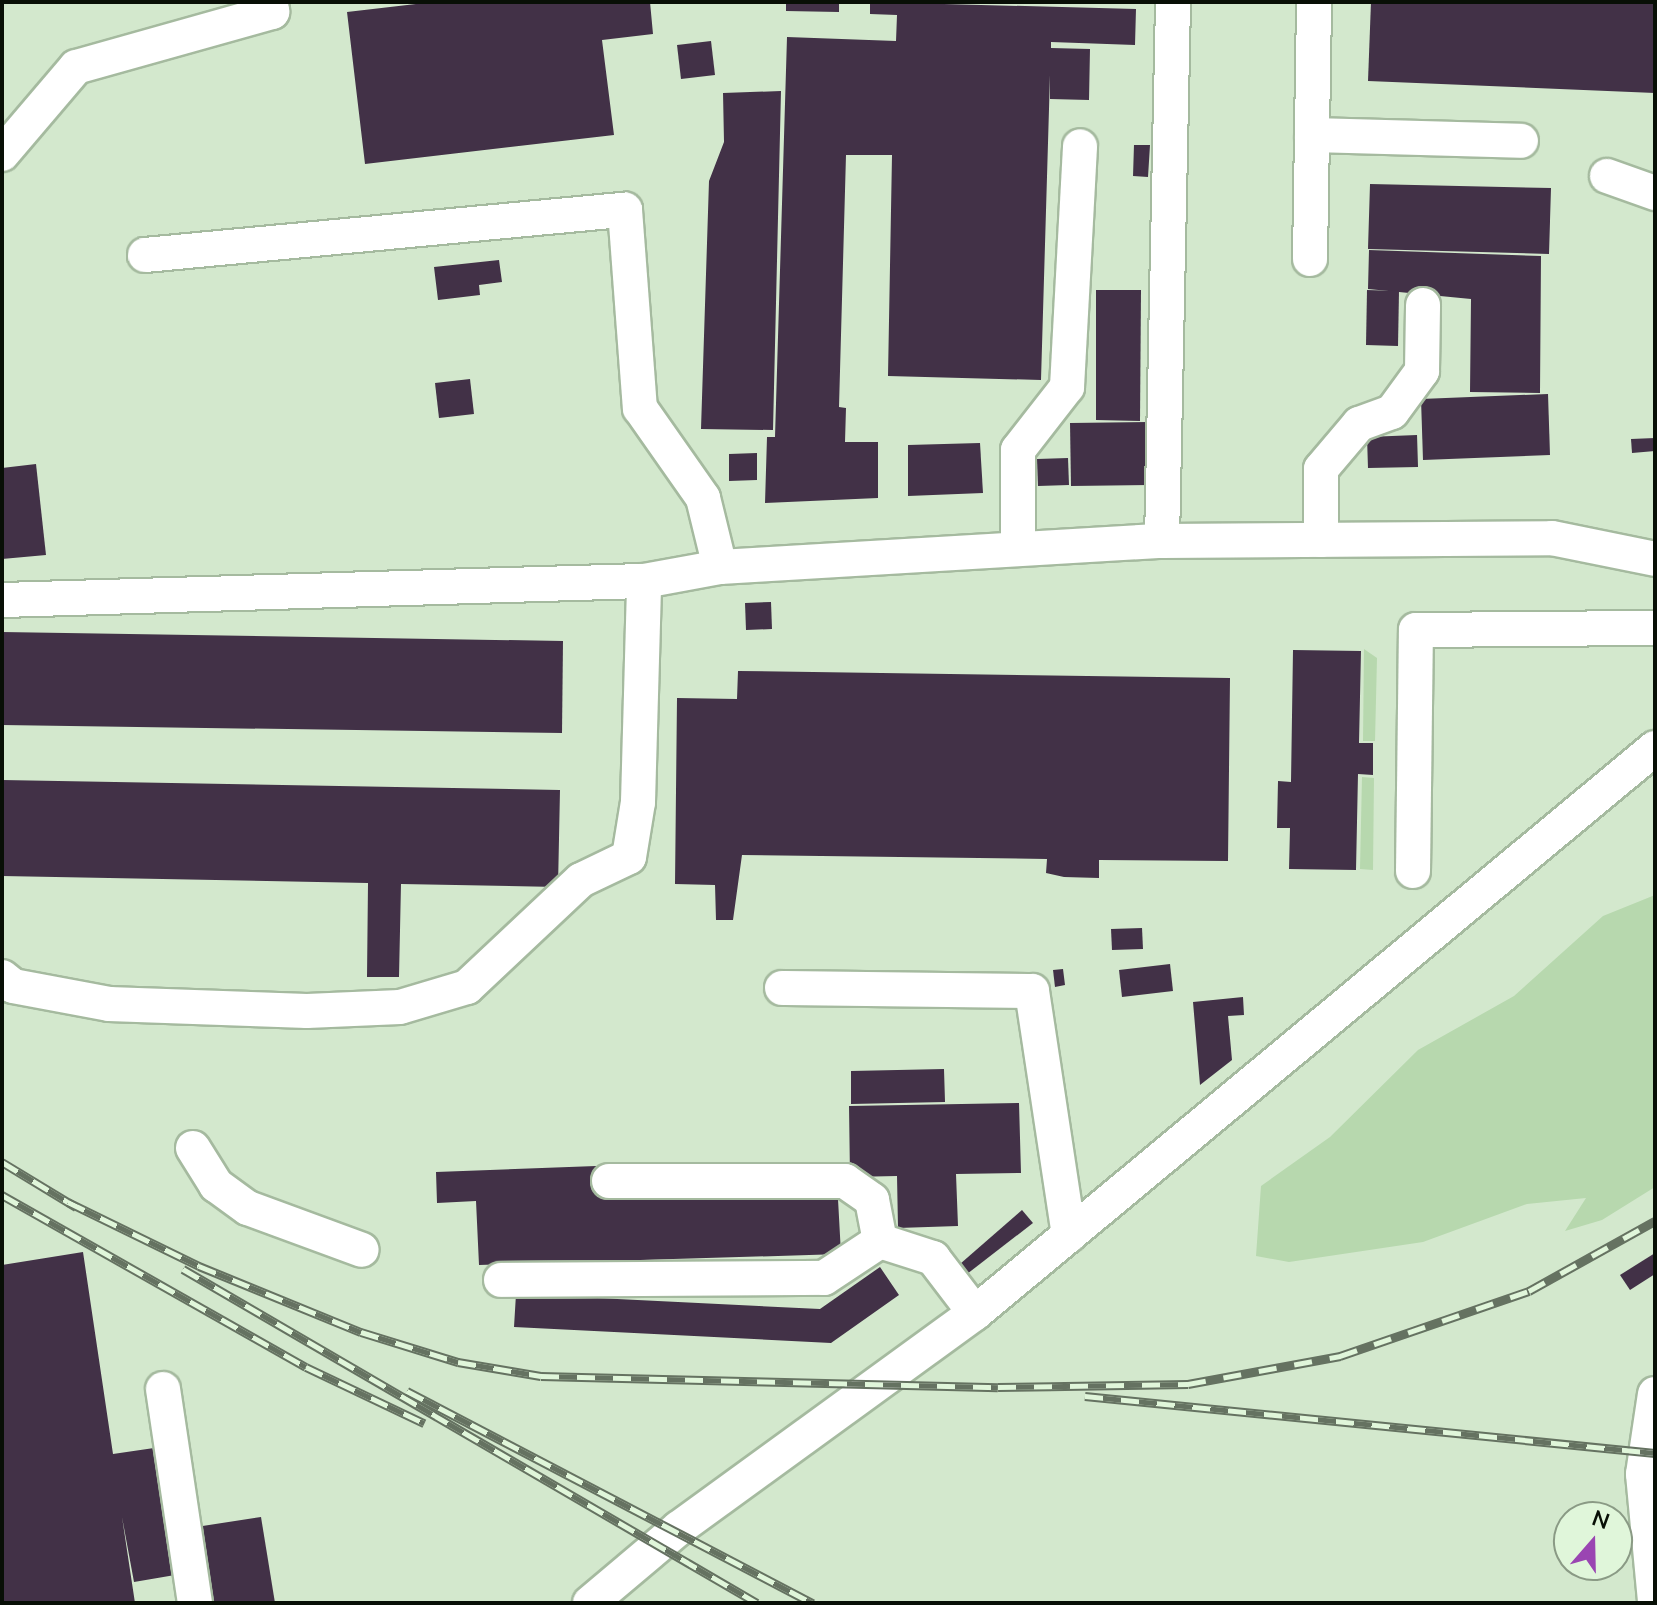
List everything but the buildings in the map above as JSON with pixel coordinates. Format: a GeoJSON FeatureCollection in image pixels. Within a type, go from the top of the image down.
{"type":"FeatureCollection","features":[{"type":"Feature","properties":{"kind":"lane"},"geometry":{"type":"LineString","coordinates":[[2,154],[76,67],[272,12],[271,2]]}},
{"type":"Feature","properties":{"kind":"lane"},"geometry":{"type":"LineString","coordinates":[[1162,541],[1173,2]]}},
{"type":"Feature","properties":{"kind":"lane"},"geometry":{"type":"LineString","coordinates":[[1310,259],[1314,2]]}},
{"type":"Feature","properties":{"kind":"lane"},"geometry":{"type":"LineString","coordinates":[[1312,135],[1521,141]]}},
{"type":"Feature","properties":{"kind":"lane"},"geometry":{"type":"LineString","coordinates":[[1018,549],[1018,450],[1067,387],[1080,146]]}},
{"type":"Feature","properties":{"kind":"lane"},"geometry":{"type":"LineString","coordinates":[[1607,176],[1655,193]]}},
{"type":"Feature","properties":{"kind":"lane"},"geometry":{"type":"LineString","coordinates":[[145,255],[625,210],[640,408],[703,498],[720,567]]}},
{"type":"Feature","properties":{"kind":"lane"},"geometry":{"type":"LineString","coordinates":[[1321,540],[1321,469],[1359,424],[1392,412],[1422,371],[1423,305]]}},
{"type":"Feature","properties":{"kind":"lane"},"geometry":{"type":"LineString","coordinates":[[2,600],[644,581],[720,567],[1162,541],[1552,538],[1655,559]]}},
{"type":"Feature","properties":{"kind":"lane"},"geometry":{"type":"LineString","coordinates":[[2,977],[13,986],[109,1004],[307,1011],[400,1007],[467,987],[581,880],[629,857],[638,802],[644,581]]}},
{"type":"Feature","properties":{"kind":"lane"},"geometry":{"type":"LineString","coordinates":[[1413,871],[1416,630],[1655,628]]}},
{"type":"Feature","properties":{"kind":"lane"},"geometry":{"type":"LineString","coordinates":[[590,1603],[679,1528],[975,1313],[1655,748]]}},
{"type":"Feature","properties":{"kind":"lane"},"geometry":{"type":"LineString","coordinates":[[782,988],[1032,991],[1069,1235]]}},
{"type":"Feature","properties":{"kind":"lane"},"geometry":{"type":"LineString","coordinates":[[193,1148],[216,1185],[248,1208],[362,1250]]}},
{"type":"Feature","properties":{"kind":"lane"},"geometry":{"type":"LineString","coordinates":[[609,1181],[845,1181],[872,1200],[880,1241]]}},
{"type":"Feature","properties":{"kind":"lane"},"geometry":{"type":"LineString","coordinates":[[880,1241],[933,1258],[975,1313]]}},
{"type":"Feature","properties":{"kind":"lane"},"geometry":{"type":"LineString","coordinates":[[501,1280],[824,1278],[880,1241]]}},
{"type":"Feature","properties":{"kind":"lane"},"geometry":{"type":"LineString","coordinates":[[163,1389],[195,1603]]}},
{"type":"Feature","properties":{"kind":"lane"},"geometry":{"type":"LineString","coordinates":[[1655,1400],[1643,1474],[1655,1600]]}},
{"type":"Feature","properties":{"kind":"green space"},"geometry":{"type":"Polygon","coordinates":[[[1364,649],[1377,658],[1375,741],[1363,741],[1364,649]]]}},
{"type":"Feature","properties":{"kind":"green space"},"geometry":{"type":"Polygon","coordinates":[[[1362,777],[1374,778],[1373,870],[1360,869],[1362,777]]]}},
{"type":"Feature","properties":{"kind":"green space"},"geometry":{"type":"Polygon","coordinates":[[[1655,895],[1655,1187],[1602,1220],[1565,1231],[1586,1198],[1527,1204],[1423,1242],[1289,1262],[1256,1256],[1261,1186],[1330,1137],[1418,1050],[1514,996],[1603,916],[1655,895]]]}},
{"type":"Feature","properties":{"kind":"railway"},"geometry":{"type":"LineString","coordinates":[[2,1162],[76,1207]]}},
{"type":"Feature","properties":{"kind":"railway"},"geometry":{"type":"LineString","coordinates":[[2,1195],[306,1367],[424,1423]]}},
{"type":"Feature","properties":{"kind":"railway"},"geometry":{"type":"LineString","coordinates":[[68,1202],[199,1266],[361,1332],[458,1362],[541,1376],[998,1387],[1188,1384],[1340,1356],[1529,1291],[1655,1221]]}},
{"type":"Feature","properties":{"kind":"railway"},"geometry":{"type":"LineString","coordinates":[[183,1269],[757,1603]]}},
{"type":"Feature","properties":{"kind":"railway"},"geometry":{"type":"LineString","coordinates":[[407,1391],[813,1603]]}},
{"type":"Feature","properties":{"kind":"railway"},"geometry":{"type":"LineString","coordinates":[[1085,1396],[1655,1453]]}}]}
